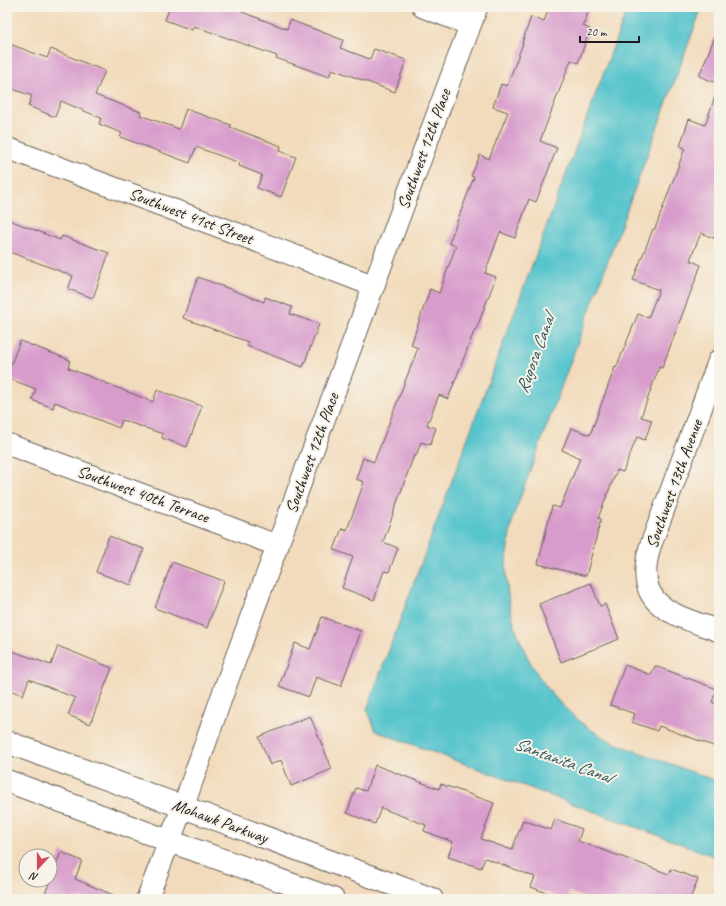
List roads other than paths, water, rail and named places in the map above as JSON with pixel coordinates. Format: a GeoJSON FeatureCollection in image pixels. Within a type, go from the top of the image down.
{"type":"FeatureCollection","features":[{"type":"Feature","properties":{"kind":"street"},"geometry":{"type":"LineString","coordinates":[[423,7],[474,16]]}},
{"type":"Feature","properties":{"kind":"street","name":"Southwest 12th Place"},"geometry":{"type":"LineString","coordinates":[[147,899],[474,16]]}},
{"type":"Feature","properties":{"kind":"street","name":"Southwest 41st Street"},"geometry":{"type":"LineString","coordinates":[[7,148],[374,286]]}},
{"type":"Feature","properties":{"kind":"street","name":"Southwest 13th Avenue"},"geometry":{"type":"LineString","coordinates":[[719,360],[650,547],[646,567],[647,587],[652,596],[666,610],[675,615],[719,631]]}},
{"type":"Feature","properties":{"kind":"street","name":"Southwest 40th Terrace"},"geometry":{"type":"LineString","coordinates":[[7,444],[278,546]]}},
{"type":"Feature","properties":{"kind":"street","name":"Mohawk Parkway"},"geometry":{"type":"LineString","coordinates":[[7,742],[432,899]]}},
{"type":"Feature","properties":{"kind":"street","name":"Mohawk Parkway"},"geometry":{"type":"LineString","coordinates":[[7,781],[169,841],[333,899]]}},
{"type":"Feature","properties":{"kind":"water"},"geometry":{"type":"Polygon","coordinates":[[[628,7],[702,7],[513,517],[506,577],[511,611],[518,635],[540,678],[555,698],[592,730],[614,743],[719,782],[719,858],[376,731],[367,709],[628,7]]]}},
{"type":"Feature","properties":{"kind":"water label","name":"Rugosa Canal"},"geometry":{"type":"Point","coordinates":[535,354]}},
{"type":"Feature","properties":{"kind":"water label","name":"Santanita Canal"},"geometry":{"type":"Point","coordinates":[563,760]}}]}
